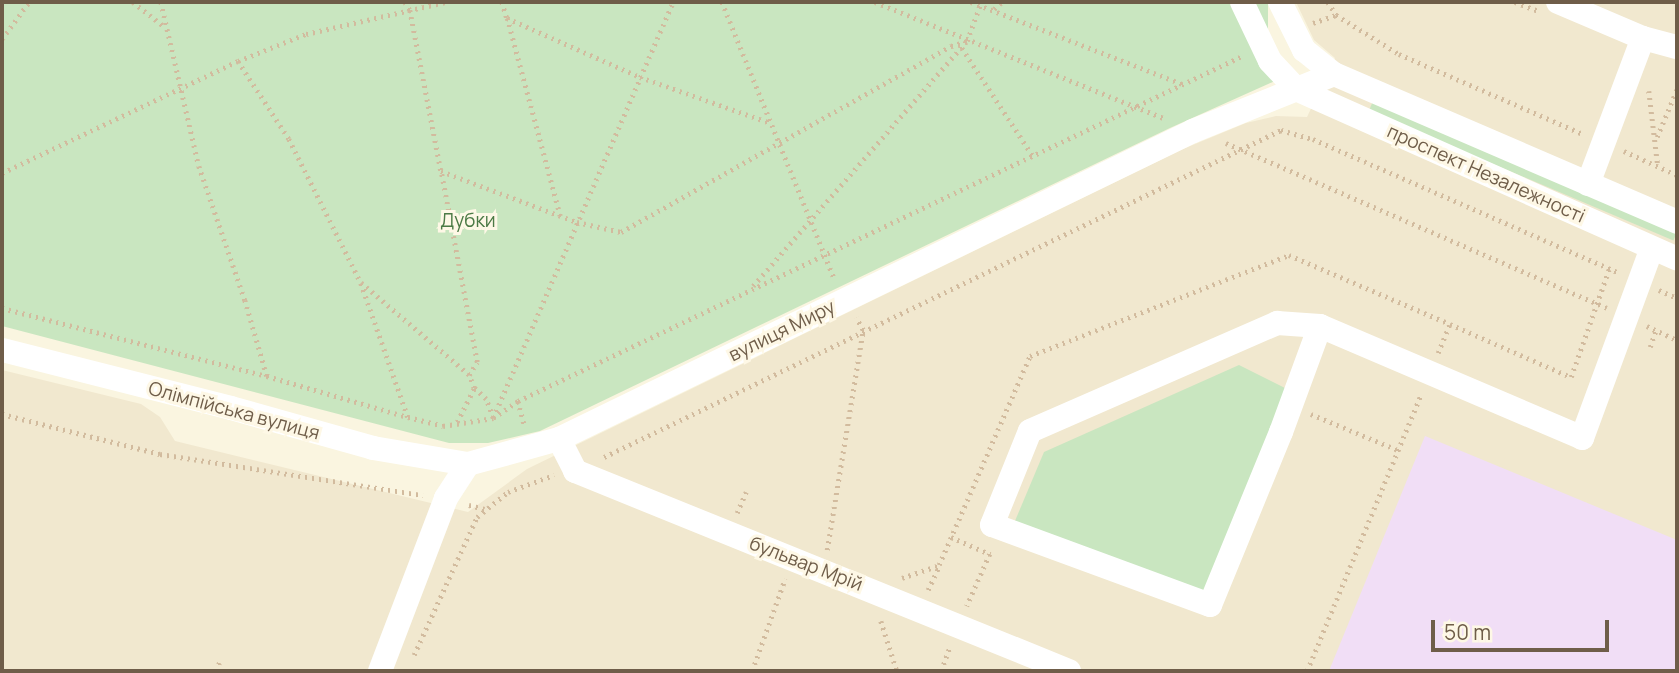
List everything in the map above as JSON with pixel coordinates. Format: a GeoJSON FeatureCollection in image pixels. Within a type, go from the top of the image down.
{"type":"FeatureCollection","features":[{"type":"Feature","properties":{"kind":"street"},"geometry":{"type":"LineString","coordinates":[[1242,2],[1270,61],[1296,89]]}},
{"type":"Feature","properties":{"kind":"street"},"geometry":{"type":"LineString","coordinates":[[1280,2],[1304,50],[1334,74]]}},
{"type":"Feature","properties":{"kind":"street"},"geometry":{"type":"LineString","coordinates":[[1554,9],[1677,47]]}},
{"type":"Feature","properties":{"kind":"street"},"geometry":{"type":"LineString","coordinates":[[1588,184],[1594,138],[1643,38]]}},
{"type":"Feature","properties":{"kind":"street","name":"вулиця Миру"},"geometry":{"type":"LineString","coordinates":[[468,464],[559,439],[1193,131],[1334,74]]}},
{"type":"Feature","properties":{"kind":"street","name":"проспект Незалежності"},"geometry":{"type":"LineString","coordinates":[[1334,74],[1677,222]]}},
{"type":"Feature","properties":{"kind":"street","name":"проспект Незалежності"},"geometry":{"type":"LineString","coordinates":[[1296,89],[1677,259]]}},
{"type":"Feature","properties":{"kind":"street"},"geometry":{"type":"LineString","coordinates":[[1320,326],[1282,432],[1210,605],[992,526],[1030,431],[1278,323],[1320,326],[1582,438],[1652,248]]}},
{"type":"Feature","properties":{"kind":"street","name":"Олімпійська вулиця"},"geometry":{"type":"LineString","coordinates":[[2,350],[231,408],[373,448],[468,464]]}},
{"type":"Feature","properties":{"kind":"street"},"geometry":{"type":"LineString","coordinates":[[559,439],[575,471]]}},
{"type":"Feature","properties":{"kind":"street"},"geometry":{"type":"LineString","coordinates":[[380,671],[446,498],[468,464]]}},
{"type":"Feature","properties":{"kind":"street","name":"бульвар Мрій"},"geometry":{"type":"LineString","coordinates":[[575,471],[1069,671]]}},
{"type":"Feature","properties":{"kind":"path"},"geometry":{"type":"LineString","coordinates":[[2,39],[29,2]]}},
{"type":"Feature","properties":{"kind":"path"},"geometry":{"type":"LineString","coordinates":[[133,2],[165,27]]}},
{"type":"Feature","properties":{"kind":"path"},"geometry":{"type":"LineString","coordinates":[[161,2],[199,166],[245,300],[267,376]]}},
{"type":"Feature","properties":{"kind":"path"},"geometry":{"type":"LineString","coordinates":[[405,2],[410,10],[477,362],[469,375]]}},
{"type":"Feature","properties":{"kind":"path"},"geometry":{"type":"LineString","coordinates":[[2,173],[238,61],[306,34],[446,2]]}},
{"type":"Feature","properties":{"kind":"path"},"geometry":{"type":"LineString","coordinates":[[502,2],[560,216]]}},
{"type":"Feature","properties":{"kind":"path"},"geometry":{"type":"LineString","coordinates":[[493,418],[673,2]]}},
{"type":"Feature","properties":{"kind":"path"},"geometry":{"type":"LineString","coordinates":[[722,2],[823,256],[863,330],[824,570]]}},
{"type":"Feature","properties":{"kind":"path"},"geometry":{"type":"LineString","coordinates":[[875,2],[967,41],[1137,106],[1193,131],[1243,148],[1677,340]]}},
{"type":"Feature","properties":{"kind":"path"},"geometry":{"type":"LineString","coordinates":[[973,2],[1183,84]]}},
{"type":"Feature","properties":{"kind":"path"},"geometry":{"type":"LineString","coordinates":[[994,9],[1002,2]]}},
{"type":"Feature","properties":{"kind":"path"},"geometry":{"type":"LineString","coordinates":[[1328,2],[1336,15],[1399,54],[1677,175]]}},
{"type":"Feature","properties":{"kind":"path"},"geometry":{"type":"LineString","coordinates":[[1515,2],[1554,9]]}},
{"type":"Feature","properties":{"kind":"path"},"geometry":{"type":"LineString","coordinates":[[750,289],[962,48],[980,5]]}},
{"type":"Feature","properties":{"kind":"path"},"geometry":{"type":"LineString","coordinates":[[507,18],[640,76],[769,122]]}},
{"type":"Feature","properties":{"kind":"path"},"geometry":{"type":"LineString","coordinates":[[441,172],[577,222],[621,232],[951,46],[967,41]]}},
{"type":"Feature","properties":{"kind":"path"},"geometry":{"type":"LineString","coordinates":[[962,48],[1033,156]]}},
{"type":"Feature","properties":{"kind":"path"},"geometry":{"type":"LineString","coordinates":[[238,61],[289,139],[361,283],[408,417]]}},
{"type":"Feature","properties":{"kind":"path"},"geometry":{"type":"LineString","coordinates":[[2,308],[267,376],[443,426],[493,418],[518,401],[750,289],[1233,61]]}},
{"type":"Feature","properties":{"kind":"path"},"geometry":{"type":"LineString","coordinates":[[1657,138],[1677,89]]}},
{"type":"Feature","properties":{"kind":"path"},"geometry":{"type":"LineString","coordinates":[[1589,121],[1594,138]]}},
{"type":"Feature","properties":{"kind":"path"},"geometry":{"type":"LineString","coordinates":[[412,659],[477,517],[509,492],[543,478],[575,471],[1281,130],[1313,139],[1677,298]]}},
{"type":"Feature","properties":{"kind":"path"},"geometry":{"type":"LineString","coordinates":[[1307,671],[1450,324],[1572,377],[1609,269]]}},
{"type":"Feature","properties":{"kind":"path"},"geometry":{"type":"LineString","coordinates":[[361,283],[469,375],[474,388],[486,399],[493,418]]}},
{"type":"Feature","properties":{"kind":"path"},"geometry":{"type":"LineString","coordinates":[[1650,347],[1656,330]]}},
{"type":"Feature","properties":{"kind":"path"},"geometry":{"type":"LineString","coordinates":[[457,422],[474,388]]}},
{"type":"Feature","properties":{"kind":"path"},"geometry":{"type":"LineString","coordinates":[[1303,411],[1398,450]]}},
{"type":"Feature","properties":{"kind":"path"},"geometry":{"type":"LineString","coordinates":[[2,414],[160,454],[446,498],[485,509]]}},
{"type":"Feature","properties":{"kind":"path"},"geometry":{"type":"LineString","coordinates":[[951,537],[990,554],[1002,551]]}},
{"type":"Feature","properties":{"kind":"path"},"geometry":{"type":"LineString","coordinates":[[940,671],[990,554]]}},
{"type":"Feature","properties":{"kind":"path"},"geometry":{"type":"LineString","coordinates":[[752,671],[793,559]]}},
{"type":"Feature","properties":{"kind":"path"},"geometry":{"type":"LineString","coordinates":[[216,671],[219,663]]}},
{"type":"Feature","properties":{"kind":"shaded area"},"geometry":{"type":"Polygon","coordinates":[[[1296,2],[1677,2],[1677,671],[2,671],[2,370],[141,404],[160,417],[175,441],[468,512],[527,469],[1183,149],[1246,123],[1276,116],[1307,117],[1335,58],[1314,40],[1296,2]]]}},
{"type":"Feature","properties":{"kind":"shaded area"},"geometry":{"type":"Polygon","coordinates":[[[1425,436],[1677,540],[1677,671],[1329,671],[1425,436]]]}},
{"type":"Feature","properties":{"kind":"green space","name":"Дубки"},"geometry":{"type":"Polygon","coordinates":[[[2,2],[1238,2],[1275,81],[1170,128],[540,431],[488,443],[449,443],[2,326],[2,2]]]}},
{"type":"Feature","properties":{"kind":"green space"},"geometry":{"type":"Polygon","coordinates":[[[1255,2],[1268,2],[1268,68],[1255,68],[1255,2]]]}},
{"type":"Feature","properties":{"kind":"green space"},"geometry":{"type":"Polygon","coordinates":[[[1373,101],[1677,230],[1673,240],[1369,111],[1373,101]]]}},
{"type":"Feature","properties":{"kind":"green space"},"geometry":{"type":"Polygon","coordinates":[[[1239,365],[1295,393],[1211,610],[1007,540],[1044,452],[1239,365]]]}}]}
